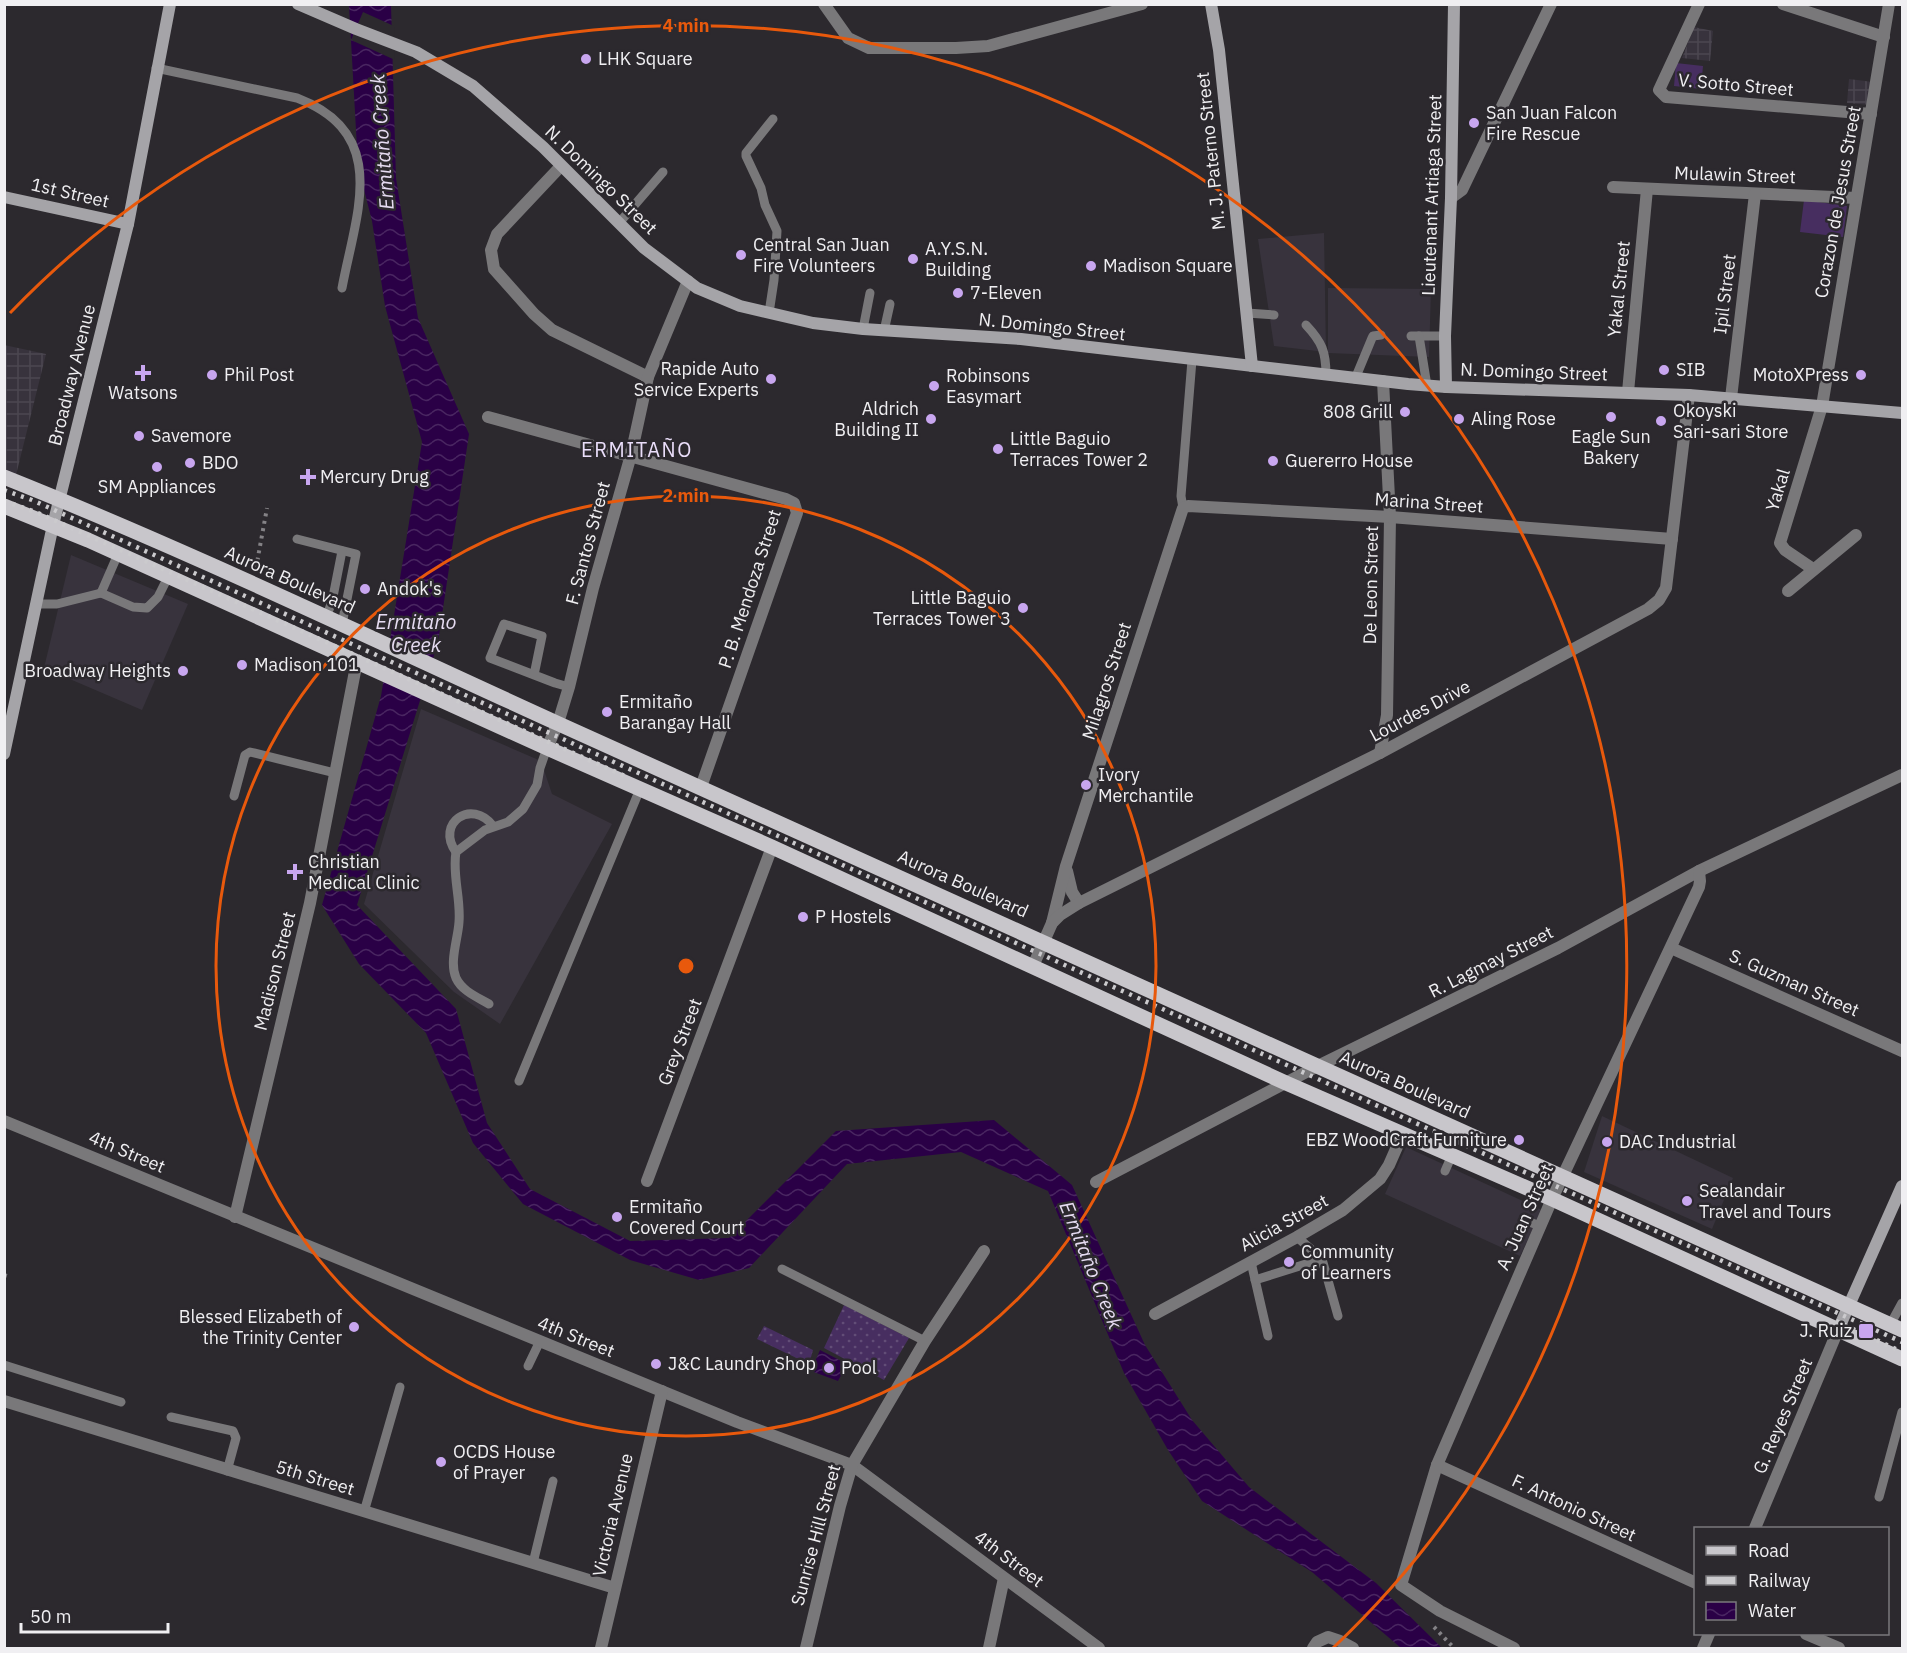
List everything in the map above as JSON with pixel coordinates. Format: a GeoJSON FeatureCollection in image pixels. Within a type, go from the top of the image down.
{"type":"FeatureCollection","features":[{"type":"Feature","properties":{"kind":"main road","name":"Broadway Avenue"},"geometry":{"type":"LineString","coordinates":[[5,752],[59,499],[128,224],[170,4]]}},
{"type":"Feature","properties":{"kind":"main road","name":"N. Domingo Street"},"geometry":{"type":"LineString","coordinates":[[298,4],[313,8],[356,29],[416,52],[483,93],[644,248],[696,288],[720,299],[769,313],[813,323],[863,329],[1021,339],[1427,386],[1689,394],[1902,413]]}},
{"type":"Feature","properties":{"kind":"main road","name":"M. J. Paterno Street"},"geometry":{"type":"LineString","coordinates":[[1211,4],[1219,50],[1252,366]]}},
{"type":"Feature","properties":{"kind":"main road","name":"Lieutenant Artiaga Street"},"geometry":{"type":"LineString","coordinates":[[1446,387],[1445,336],[1452,198],[1454,4]]}},
{"type":"Feature","properties":{"kind":"main road","name":"1st Street"},"geometry":{"type":"LineString","coordinates":[[4,197],[128,224]]}},
{"type":"Feature","properties":{"kind":"main road","name":"Aurora Boulevard"},"geometry":{"type":"LineString","coordinates":[[4,477],[342,624],[1896,1328]]}},
{"type":"Feature","properties":{"kind":"main road"},"geometry":{"type":"LineString","coordinates":[[4,506],[53,525],[772,847],[1286,1083],[1552,1199],[1902,1359]]}},
{"type":"Feature","properties":{"kind":"main road"},"geometry":{"type":"LineString","coordinates":[[874,894],[884,870]]}},
{"type":"Feature","properties":{"kind":"main road","name":"G. Reyes Street"},"geometry":{"type":"LineString","coordinates":[[1838,1330],[1902,1186]]}},
{"type":"Feature","properties":{"kind":"street"},"geometry":{"type":"LineString","coordinates":[[824,4],[848,38],[869,48],[988,46],[1142,4]]}},
{"type":"Feature","properties":{"kind":"street"},"geometry":{"type":"LineString","coordinates":[[1452,198],[1462,190],[1551,4]]}},
{"type":"Feature","properties":{"kind":"street","name":"V. Sotto Street"},"geometry":{"type":"LineString","coordinates":[[1699,4],[1659,90],[1662,95],[1871,114]]}},
{"type":"Feature","properties":{"kind":"street"},"geometry":{"type":"LineString","coordinates":[[1783,4],[1884,37]]}},
{"type":"Feature","properties":{"kind":"street","name":"Corazon de Jesus Street"},"geometry":{"type":"LineString","coordinates":[[1822,406],[1889,4]]}},
{"type":"Feature","properties":{"kind":"street"},"geometry":{"type":"LineString","coordinates":[[561,166],[497,234],[491,250],[494,269],[534,314],[552,330],[648,377]]}},
{"type":"Feature","properties":{"kind":"street","name":"Mulawin Street"},"geometry":{"type":"LineString","coordinates":[[1613,187],[1856,198]]}},
{"type":"Feature","properties":{"kind":"street","name":"Yakal Street"},"geometry":{"type":"LineString","coordinates":[[1628,392],[1647,189]]}},
{"type":"Feature","properties":{"kind":"street","name":"Ipil Street"},"geometry":{"type":"LineString","coordinates":[[1731,398],[1755,194]]}},
{"type":"Feature","properties":{"kind":"street","name":"F. Santos Street"},"geometry":{"type":"LineString","coordinates":[[547,748],[558,723],[569,687],[593,588],[632,455],[648,377],[688,281]]}},
{"type":"Feature","properties":{"kind":"street","name":"De Leon Street"},"geometry":{"type":"LineString","coordinates":[[1380,753],[1387,715],[1390,517],[1383,381]]}},
{"type":"Feature","properties":{"kind":"street","name":"Lourdes Drive"},"geometry":{"type":"LineString","coordinates":[[1052,923],[1079,903],[1380,753],[1648,609],[1659,600],[1666,588],[1689,394]]}},
{"type":"Feature","properties":{"kind":"street","name":"Yakal"},"geometry":{"type":"LineString","coordinates":[[1813,569],[1785,550],[1780,543],[1822,406]]}},
{"type":"Feature","properties":{"kind":"street"},"geometry":{"type":"LineString","coordinates":[[488,417],[632,455]]}},
{"type":"Feature","properties":{"kind":"street","name":"P. B. Mendoza Street"},"geometry":{"type":"LineString","coordinates":[[632,455],[786,499],[794,503],[797,513],[701,787]]}},
{"type":"Feature","properties":{"kind":"street","name":"Marina Street"},"geometry":{"type":"LineString","coordinates":[[1184,508],[1188,506],[1390,517],[1672,539]]}},
{"type":"Feature","properties":{"kind":"street","name":"Milagros Street"},"geometry":{"type":"LineString","coordinates":[[1052,923],[1066,866],[1184,508]]}},
{"type":"Feature","properties":{"kind":"street"},"geometry":{"type":"LineString","coordinates":[[1788,591],[1856,535]]}},
{"type":"Feature","properties":{"kind":"street","name":"Madison Street"},"geometry":{"type":"LineString","coordinates":[[235,1217],[310,903],[357,661]]}},
{"type":"Feature","properties":{"kind":"street","name":"R. Lagmay Street"},"geometry":{"type":"LineString","coordinates":[[1096,1182],[1316,1067],[1558,948],[1699,871],[1902,775]]}},
{"type":"Feature","properties":{"kind":"street","name":"Grey Street"},"geometry":{"type":"LineString","coordinates":[[647,1181],[772,847]]}},
{"type":"Feature","properties":{"kind":"street"},"geometry":{"type":"LineString","coordinates":[[1066,866],[1070,885],[1079,903]]}},
{"type":"Feature","properties":{"kind":"street","name":"A. Juan Street"},"geometry":{"type":"LineString","coordinates":[[1514,1648],[1440,1611],[1401,1585],[1437,1465],[1562,1176],[1698,887],[1699,871]]}},
{"type":"Feature","properties":{"kind":"street"},"geometry":{"type":"LineString","coordinates":[[1033,966],[1052,923]]}},
{"type":"Feature","properties":{"kind":"street","name":"S. Guzman Street"},"geometry":{"type":"LineString","coordinates":[[1671,948],[1902,1051]]}},
{"type":"Feature","properties":{"kind":"street","name":"4th Street"},"geometry":{"type":"LineString","coordinates":[[4,1121],[737,1422],[852,1465],[1099,1648]]}},
{"type":"Feature","properties":{"kind":"street","name":"Alicia Street"},"geometry":{"type":"LineString","coordinates":[[1155,1314],[1342,1210],[1380,1179],[1403,1133]]}},
{"type":"Feature","properties":{"kind":"street","name":"Sunrise Hill Street"},"geometry":{"type":"LineString","coordinates":[[806,1648],[852,1465],[925,1341],[984,1251]]}},
{"type":"Feature","properties":{"kind":"street","name":"G. Reyes Street"},"geometry":{"type":"LineString","coordinates":[[1755,1527],[1838,1330]]}},
{"type":"Feature","properties":{"kind":"street","name":"Victoria Avenue"},"geometry":{"type":"LineString","coordinates":[[601,1648],[662,1390]]}},
{"type":"Feature","properties":{"kind":"street","name":"5th Street"},"geometry":{"type":"LineString","coordinates":[[4,1401],[615,1588]]}},
{"type":"Feature","properties":{"kind":"street","name":"F. Antonio Street"},"geometry":{"type":"LineString","coordinates":[[1437,1465],[1694,1583]]}},
{"type":"Feature","properties":{"kind":"street"},"geometry":{"type":"LineString","coordinates":[[989,1648],[1004,1578]]}},
{"type":"Feature","properties":{"kind":"street"},"geometry":{"type":"LineString","coordinates":[[1808,1635],[1839,1648]]}},
{"type":"Feature","properties":{"kind":"street"},"geometry":{"type":"LineString","coordinates":[[1313,1648],[1317,1642],[1328,1637],[1353,1648]]}},
{"type":"Feature","properties":{"kind":"lane"},"geometry":{"type":"LineString","coordinates":[[156,68],[297,98],[315,105],[333,118],[348,134],[354,143],[361,189],[342,288]]}},
{"type":"Feature","properties":{"kind":"lane"},"geometry":{"type":"LineString","coordinates":[[769,313],[777,231],[746,153],[773,119]]}},
{"type":"Feature","properties":{"kind":"lane"},"geometry":{"type":"LineString","coordinates":[[619,223],[663,172]]}},
{"type":"Feature","properties":{"kind":"lane"},"geometry":{"type":"LineString","coordinates":[[863,329],[870,293]]}},
{"type":"Feature","properties":{"kind":"lane"},"geometry":{"type":"LineString","coordinates":[[884,331],[890,304]]}},
{"type":"Feature","properties":{"kind":"lane"},"geometry":{"type":"LineString","coordinates":[[1246,313],[1274,315]]}},
{"type":"Feature","properties":{"kind":"lane"},"geometry":{"type":"LineString","coordinates":[[1306,325],[1318,337],[1326,357],[1326,375]]}},
{"type":"Feature","properties":{"kind":"lane"},"geometry":{"type":"LineString","coordinates":[[1355,379],[1373,336],[1381,335]]}},
{"type":"Feature","properties":{"kind":"lane"},"geometry":{"type":"LineString","coordinates":[[1427,386],[1415,336],[1445,336]]}},
{"type":"Feature","properties":{"kind":"lane"},"geometry":{"type":"LineString","coordinates":[[1184,508],[1181,496],[1192,360]]}},
{"type":"Feature","properties":{"kind":"lane"},"geometry":{"type":"LineString","coordinates":[[297,539],[357,555],[342,624]]}},
{"type":"Feature","properties":{"kind":"lane"},"geometry":{"type":"LineString","coordinates":[[326,617],[332,602],[342,551]]}},
{"type":"Feature","properties":{"kind":"lane"},"geometry":{"type":"LineString","coordinates":[[101,592],[118,554]]}},
{"type":"Feature","properties":{"kind":"lane"},"geometry":{"type":"LineString","coordinates":[[36,604],[57,604],[101,592],[133,607],[147,608],[158,597],[168,577]]}},
{"type":"Feature","properties":{"kind":"lane"},"geometry":{"type":"LineString","coordinates":[[534,675],[542,636],[504,624],[490,658],[534,675],[569,687]]}},
{"type":"Feature","properties":{"kind":"lane"},"geometry":{"type":"LineString","coordinates":[[456,852],[485,830],[508,822],[523,809],[537,785],[547,748]]}},
{"type":"Feature","properties":{"kind":"lane"},"geometry":{"type":"LineString","coordinates":[[234,796],[245,755],[250,752],[335,773]]}},
{"type":"Feature","properties":{"kind":"lane"},"geometry":{"type":"LineString","coordinates":[[519,1081],[640,789]]}},
{"type":"Feature","properties":{"kind":"lane"},"geometry":{"type":"LineString","coordinates":[[489,1004],[465,990],[454,975],[459,922],[454,864],[456,852],[449,832],[456,819],[469,813],[476,813],[489,820],[494,826]]}},
{"type":"Feature","properties":{"kind":"lane"},"geometry":{"type":"LineString","coordinates":[[1445,1171],[1452,1155]]}},
{"type":"Feature","properties":{"kind":"lane"},"geometry":{"type":"LineString","coordinates":[[1527,1221],[1540,1226]]}},
{"type":"Feature","properties":{"kind":"lane"},"geometry":{"type":"LineString","coordinates":[[1297,1237],[1322,1259],[1338,1316]]}},
{"type":"Feature","properties":{"kind":"lane"},"geometry":{"type":"LineString","coordinates":[[1255,1280],[1322,1259]]}},
{"type":"Feature","properties":{"kind":"lane"},"geometry":{"type":"LineString","coordinates":[[1251,1262],[1268,1336]]}},
{"type":"Feature","properties":{"kind":"lane"},"geometry":{"type":"LineString","coordinates":[[782,1269],[925,1341]]}},
{"type":"Feature","properties":{"kind":"lane"},"geometry":{"type":"LineString","coordinates":[[1896,1328],[1902,1303]]}},
{"type":"Feature","properties":{"kind":"lane"},"geometry":{"type":"LineString","coordinates":[[528,1366],[540,1341]]}},
{"type":"Feature","properties":{"kind":"lane"},"geometry":{"type":"LineString","coordinates":[[4,1365],[121,1402]]}},
{"type":"Feature","properties":{"kind":"lane"},"geometry":{"type":"LineString","coordinates":[[364,1512],[400,1387]]}},
{"type":"Feature","properties":{"kind":"lane"},"geometry":{"type":"LineString","coordinates":[[1879,1497],[1902,1412]]}},
{"type":"Feature","properties":{"kind":"lane"},"geometry":{"type":"LineString","coordinates":[[171,1417],[233,1431],[236,1438],[227,1471]]}},
{"type":"Feature","properties":{"kind":"lane"},"geometry":{"type":"LineString","coordinates":[[533,1563],[553,1481]]}},
{"type":"Feature","properties":{"kind":"path"},"geometry":{"type":"LineString","coordinates":[[252,584],[267,508]]}},
{"type":"Feature","properties":{"kind":"path"},"geometry":{"type":"LineString","coordinates":[[4,1275],[11,1277]]}},
{"type":"Feature","properties":{"kind":"shaded area"},"geometry":{"type":"Polygon","coordinates":[[[1694,27],[1713,31],[1710,61],[1682,58],[1694,27]]]}},
{"type":"Feature","properties":{"kind":"shaded area"},"geometry":{"type":"Polygon","coordinates":[[[1676,63],[1703,66],[1701,89],[1674,86],[1676,63]]]}},
{"type":"Feature","properties":{"kind":"shaded area"},"geometry":{"type":"Polygon","coordinates":[[[1849,79],[1873,82],[1871,105],[1847,103],[1849,79]]]}},
{"type":"Feature","properties":{"kind":"shaded area"},"geometry":{"type":"Polygon","coordinates":[[[1804,200],[1847,206],[1843,237],[1800,232],[1804,200]]]}},
{"type":"Feature","properties":{"kind":"shaded area"},"geometry":{"type":"Polygon","coordinates":[[[1324,233],[1326,352],[1274,346],[1258,239],[1324,233]]]}},
{"type":"Feature","properties":{"kind":"shaded area"},"geometry":{"type":"Polygon","coordinates":[[[1328,288],[1431,289],[1429,357],[1328,353],[1328,288]]]}},
{"type":"Feature","properties":{"kind":"shaded area"},"geometry":{"type":"Polygon","coordinates":[[[4,345],[46,354],[16,475],[5,470],[4,345]]]}},
{"type":"Feature","properties":{"kind":"shaded area"},"geometry":{"type":"Polygon","coordinates":[[[71,555],[188,604],[142,710],[44,668],[71,555]]]}},
{"type":"Feature","properties":{"kind":"shaded area"},"geometry":{"type":"Polygon","coordinates":[[[421,709],[541,761],[552,794],[612,824],[500,1024],[454,992],[364,904],[421,709]]]}},
{"type":"Feature","properties":{"kind":"shaded area"},"geometry":{"type":"Polygon","coordinates":[[[1602,1116],[1733,1178],[1712,1229],[1584,1172],[1602,1116]]]}},
{"type":"Feature","properties":{"kind":"shaded area"},"geometry":{"type":"Polygon","coordinates":[[[1406,1147],[1542,1210],[1520,1256],[1385,1194],[1406,1147]]]}},
{"type":"Feature","properties":{"kind":"shaded area"},"geometry":{"type":"Polygon","coordinates":[[[844,1305],[909,1338],[884,1380],[824,1348],[844,1305]]]}},
{"type":"Feature","properties":{"kind":"shaded area"},"geometry":{"type":"Polygon","coordinates":[[[764,1326],[813,1350],[809,1364],[757,1339],[764,1326]]]}},
{"type":"Feature","properties":{"kind":"water","name":"Ermitaño Creek"},"geometry":{"type":"Polygon","coordinates":[[[349,5],[391,5],[396,178],[418,318],[469,434],[438,642],[357,905],[456,1009],[487,1123],[530,1189],[630,1241],[729,1238],[836,1131],[994,1120],[1072,1185],[1145,1345],[1192,1420],[1249,1487],[1376,1583],[1442,1648],[1401,1648],[1312,1572],[1202,1501],[1168,1450],[1124,1373],[1048,1191],[961,1152],[847,1164],[749,1268],[699,1280],[630,1260],[523,1204],[473,1143],[426,1033],[359,964],[322,905],[381,696],[422,442],[385,306],[372,221],[358,166],[349,5]]]}},
{"type":"Feature","properties":{"kind":"water","name":"Pool"},"geometry":{"type":"Polygon","coordinates":[[[820,1350],[847,1364],[838,1381],[811,1371],[820,1350]]]}},
{"type":"Feature","properties":{"kind":"pier"},"geometry":{"type":"Polygon","coordinates":[[[363,12],[394,26],[395,60],[351,40],[363,12]]]}},
{"type":"Feature","properties":{"kind":"pier"},"geometry":{"type":"Polygon","coordinates":[[[386,647],[435,664],[425,692],[381,678],[386,647]]]}},
{"type":"Feature","properties":{"kind":"railway"},"geometry":{"type":"LineString","coordinates":[[4,490],[32,500],[1902,1342]]}},
{"type":"Feature","properties":{"kind":"railway"},"geometry":{"type":"LineString","coordinates":[[4,501],[38,513],[627,777]]}},
{"type":"Feature","properties":{"kind":"railway"},"geometry":{"type":"LineString","coordinates":[[1836,1321],[1902,1352]]}},
{"type":"Feature","properties":{"kind":"place","name":"LHK Square"},"geometry":{"type":"Point","coordinates":[586,59]}},
{"type":"Feature","properties":{"kind":"place","name":"San Juan Falcon Fire Rescue"},"geometry":{"type":"Point","coordinates":[1474,123]}},
{"type":"Feature","properties":{"kind":"place","name":"Central San Juan Fire Volunteers"},"geometry":{"type":"Point","coordinates":[741,255]}},
{"type":"Feature","properties":{"kind":"place","name":"A.Y.S.N. Building"},"geometry":{"type":"Point","coordinates":[913,259]}},
{"type":"Feature","properties":{"kind":"place","name":"Madison Square"},"geometry":{"type":"Point","coordinates":[1091,266]}},
{"type":"Feature","properties":{"kind":"place","name":"7-Eleven"},"geometry":{"type":"Point","coordinates":[958,293]}},
{"type":"Feature","properties":{"kind":"place","name":"SIB"},"geometry":{"type":"Point","coordinates":[1664,370]}},
{"type":"Feature","properties":{"kind":"place","name":"Watsons"},"geometry":{"type":"Point","coordinates":[143,373]}},
{"type":"Feature","properties":{"kind":"place","name":"Phil Post"},"geometry":{"type":"Point","coordinates":[212,375]}},
{"type":"Feature","properties":{"kind":"place","name":"MotoXPress"},"geometry":{"type":"Point","coordinates":[1861,375]}},
{"type":"Feature","properties":{"kind":"place","name":"Rapide Auto Service Experts"},"geometry":{"type":"Point","coordinates":[771,379]}},
{"type":"Feature","properties":{"kind":"place","name":"Robinsons Easymart"},"geometry":{"type":"Point","coordinates":[934,386]}},
{"type":"Feature","properties":{"kind":"place","name":"808 Grill"},"geometry":{"type":"Point","coordinates":[1405,412]}},
{"type":"Feature","properties":{"kind":"place","name":"Eagle Sun Bakery"},"geometry":{"type":"Point","coordinates":[1611,417]}},
{"type":"Feature","properties":{"kind":"place","name":"Aldrich Building II"},"geometry":{"type":"Point","coordinates":[931,419]}},
{"type":"Feature","properties":{"kind":"place","name":"Aling Rose"},"geometry":{"type":"Point","coordinates":[1459,419]}},
{"type":"Feature","properties":{"kind":"place","name":"Okoyski Sari-sari Store"},"geometry":{"type":"Point","coordinates":[1661,421]}},
{"type":"Feature","properties":{"kind":"place","name":"Savemore"},"geometry":{"type":"Point","coordinates":[139,436]}},
{"type":"Feature","properties":{"kind":"place","name":"Little Baguio Terraces Tower 2"},"geometry":{"type":"Point","coordinates":[998,449]}},
{"type":"Feature","properties":{"kind":"place","name":"Guererro House"},"geometry":{"type":"Point","coordinates":[1273,461]}},
{"type":"Feature","properties":{"kind":"place","name":"BDO"},"geometry":{"type":"Point","coordinates":[190,463]}},
{"type":"Feature","properties":{"kind":"place","name":"SM Appliances"},"geometry":{"type":"Point","coordinates":[157,467]}},
{"type":"Feature","properties":{"kind":"place","name":"Mercury Drug"},"geometry":{"type":"Point","coordinates":[308,477]}},
{"type":"Feature","properties":{"kind":"place","name":"Andok's"},"geometry":{"type":"Point","coordinates":[365,589]}},
{"type":"Feature","properties":{"kind":"place","name":"Little Baguio Terraces Tower 3"},"geometry":{"type":"Point","coordinates":[1023,608]}},
{"type":"Feature","properties":{"kind":"place","name":"Madison 101"},"geometry":{"type":"Point","coordinates":[242,665]}},
{"type":"Feature","properties":{"kind":"place","name":"Broadway Heights"},"geometry":{"type":"Point","coordinates":[183,671]}},
{"type":"Feature","properties":{"kind":"place","name":"Ermitaño Barangay Hall"},"geometry":{"type":"Point","coordinates":[607,712]}},
{"type":"Feature","properties":{"kind":"place","name":"Ivory Merchantile"},"geometry":{"type":"Point","coordinates":[1086,785]}},
{"type":"Feature","properties":{"kind":"place","name":"Christian Medical Clinic"},"geometry":{"type":"Point","coordinates":[295,872]}},
{"type":"Feature","properties":{"kind":"place","name":"P Hostels"},"geometry":{"type":"Point","coordinates":[803,917]}},
{"type":"Feature","properties":{"kind":"place","name":"EBZ WoodCraft Furniture"},"geometry":{"type":"Point","coordinates":[1519,1140]}},
{"type":"Feature","properties":{"kind":"place","name":"DAC Industrial"},"geometry":{"type":"Point","coordinates":[1607,1142]}},
{"type":"Feature","properties":{"kind":"place","name":"Sealandair Travel and Tours"},"geometry":{"type":"Point","coordinates":[1687,1201]}},
{"type":"Feature","properties":{"kind":"place","name":"Ermitaño Covered Court"},"geometry":{"type":"Point","coordinates":[617,1217]}},
{"type":"Feature","properties":{"kind":"place","name":"Community of Learners"},"geometry":{"type":"Point","coordinates":[1289,1262]}},
{"type":"Feature","properties":{"kind":"place","name":"Blessed Elizabeth of the Trinity Center"},"geometry":{"type":"Point","coordinates":[354,1327]}},
{"type":"Feature","properties":{"kind":"place","name":"J. Ruiz"},"geometry":{"type":"Point","coordinates":[1866,1331]}},
{"type":"Feature","properties":{"kind":"place","name":"J&C Laundry Shop"},"geometry":{"type":"Point","coordinates":[656,1364]}},
{"type":"Feature","properties":{"kind":"place","name":"Pool"},"geometry":{"type":"Point","coordinates":[829,1368]}},
{"type":"Feature","properties":{"kind":"place","name":"OCDS House of Prayer"},"geometry":{"type":"Point","coordinates":[441,1462]}},
{"type":"Feature","properties":{"kind":"district","name":"ERMITAÑO"},"geometry":{"type":"Point","coordinates":[637,450]}}]}
